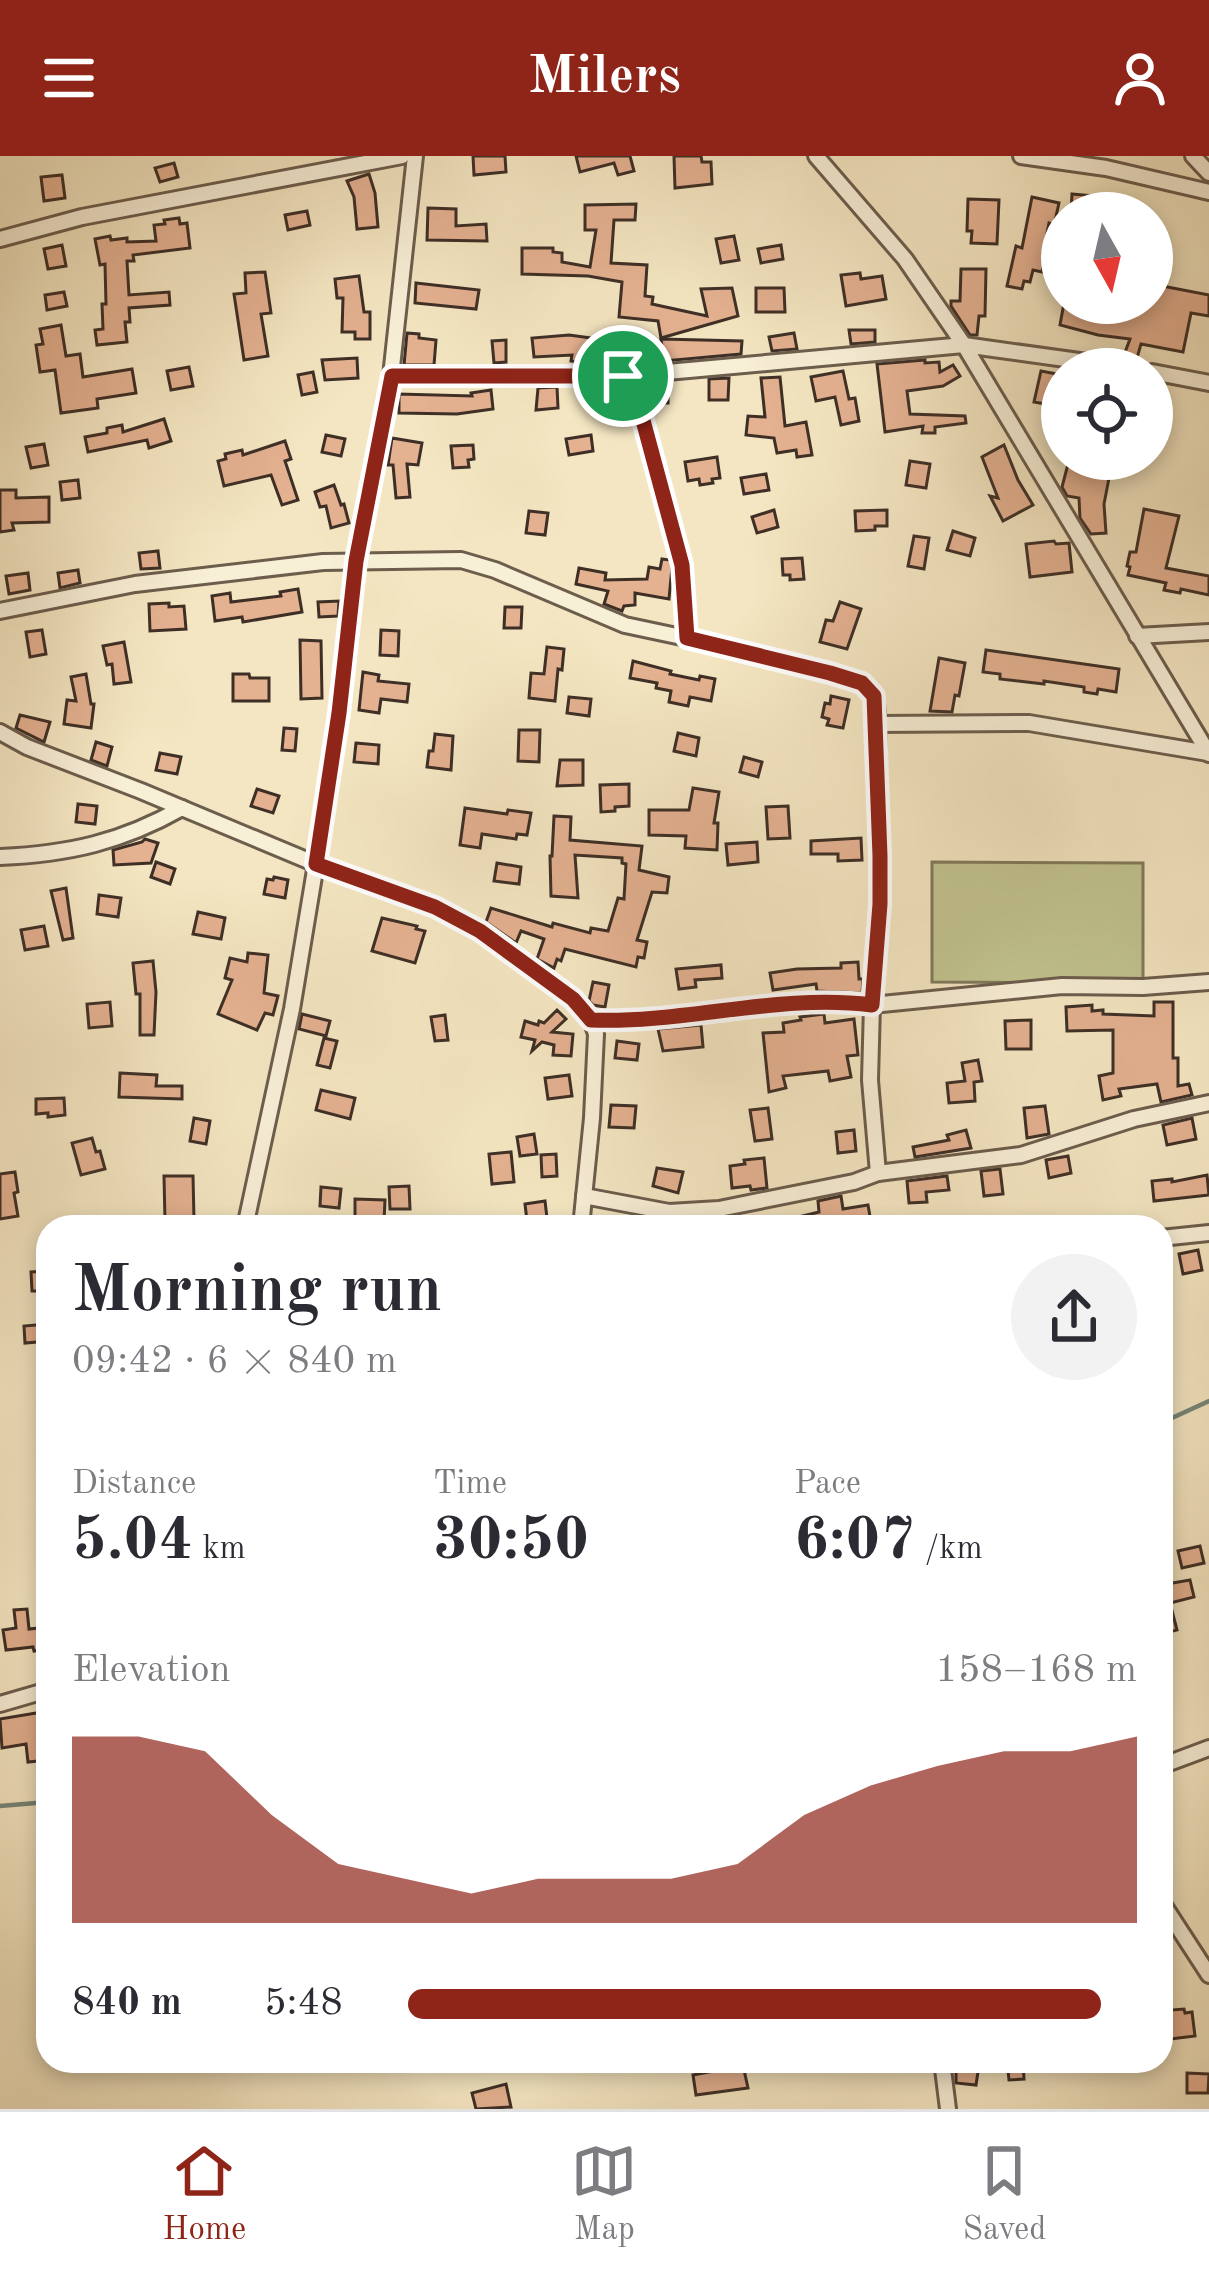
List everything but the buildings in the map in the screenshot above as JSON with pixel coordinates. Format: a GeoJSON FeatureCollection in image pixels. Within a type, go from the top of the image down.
{"type":"FeatureCollection","features":[{"type":"Feature","properties":{"kind":"street"},"geometry":{"type":"LineString","coordinates":[[0,239],[82,217],[402,156]]}},
{"type":"Feature","properties":{"kind":"street"},"geometry":{"type":"LineString","coordinates":[[248,1215],[292,1009],[316,864],[356,561],[392,376],[415,156]]}},
{"type":"Feature","properties":{"kind":"street"},"geometry":{"type":"LineString","coordinates":[[816,156],[905,259],[964,345],[1209,753]]}},
{"type":"Feature","properties":{"kind":"street"},"geometry":{"type":"LineString","coordinates":[[1021,156],[1135,173],[1209,191]]}},
{"type":"Feature","properties":{"kind":"street"},"geometry":{"type":"LineString","coordinates":[[1193,156],[1209,173]]}},
{"type":"Feature","properties":{"kind":"street"},"geometry":{"type":"LineString","coordinates":[[392,376],[623,376],[964,345],[1041,356]]}},
{"type":"Feature","properties":{"kind":"street"},"geometry":{"type":"LineString","coordinates":[[623,376],[628,396],[641,413],[682,565],[687,638]]}},
{"type":"Feature","properties":{"kind":"street"},"geometry":{"type":"LineString","coordinates":[[1173,376],[1209,383]]}},
{"type":"Feature","properties":{"kind":"street"},"geometry":{"type":"LineString","coordinates":[[0,611],[135,584],[323,562],[461,560],[625,625],[862,683],[874,696],[877,724],[880,904],[870,1080],[878,1173]]}},
{"type":"Feature","properties":{"kind":"street"},"geometry":{"type":"LineString","coordinates":[[1137,636],[1209,632]]}},
{"type":"Feature","properties":{"kind":"street"},"geometry":{"type":"LineString","coordinates":[[877,724],[1029,723],[1209,753]]}},
{"type":"Feature","properties":{"kind":"street"},"geometry":{"type":"LineString","coordinates":[[0,732],[316,864],[435,907],[480,931],[573,999],[596,1034],[582,1215]]}},
{"type":"Feature","properties":{"kind":"street"},"geometry":{"type":"LineString","coordinates":[[0,857],[111,841],[182,808]]}},
{"type":"Feature","properties":{"kind":"street"},"geometry":{"type":"LineString","coordinates":[[591,1020],[627,1021],[794,1004],[872,1005],[1062,986],[1143,988],[1209,982]]}},
{"type":"Feature","properties":{"kind":"street"},"geometry":{"type":"LineString","coordinates":[[584,1196],[646,1209],[719,1209],[878,1173],[1021,1155],[1134,1119],[1209,1103]]}},
{"type":"Feature","properties":{"kind":"street"},"geometry":{"type":"LineString","coordinates":[[1173,1237],[1209,1233]]}},
{"type":"Feature","properties":{"kind":"street"},"geometry":{"type":"LineString","coordinates":[[0,1704],[36,1694]]}},
{"type":"Feature","properties":{"kind":"street"},"geometry":{"type":"LineString","coordinates":[[1173,1762],[1209,1748]]}},
{"type":"Feature","properties":{"kind":"street"},"geometry":{"type":"LineString","coordinates":[[1173,1920],[1209,1975]]}},
{"type":"Feature","properties":{"kind":"street"},"geometry":{"type":"LineString","coordinates":[[943,2073],[947,2109]]}},
{"type":"Feature","properties":{"kind":"green space"},"geometry":{"type":"Polygon","coordinates":[[[932,862],[1143,863],[1143,983],[932,982],[932,862]]]}},
{"type":"Feature","properties":{"kind":"waterway"},"geometry":{"type":"LineString","coordinates":[[1173,1418],[1209,1401]]}},
{"type":"Feature","properties":{"kind":"waterway"},"geometry":{"type":"LineString","coordinates":[[0,1806],[36,1803]]}},
{"type":"Feature","properties":{"kind":"route"},"geometry":{"type":"LineString","coordinates":[[392,376],[623,376],[628,396],[641,413],[664,491],[682,565],[687,638],[830,673],[862,683],[874,696],[880,904],[872,1005],[794,1004],[627,1021],[591,1020],[573,999],[480,931],[435,907],[316,864],[356,561],[392,376]]}}]}
